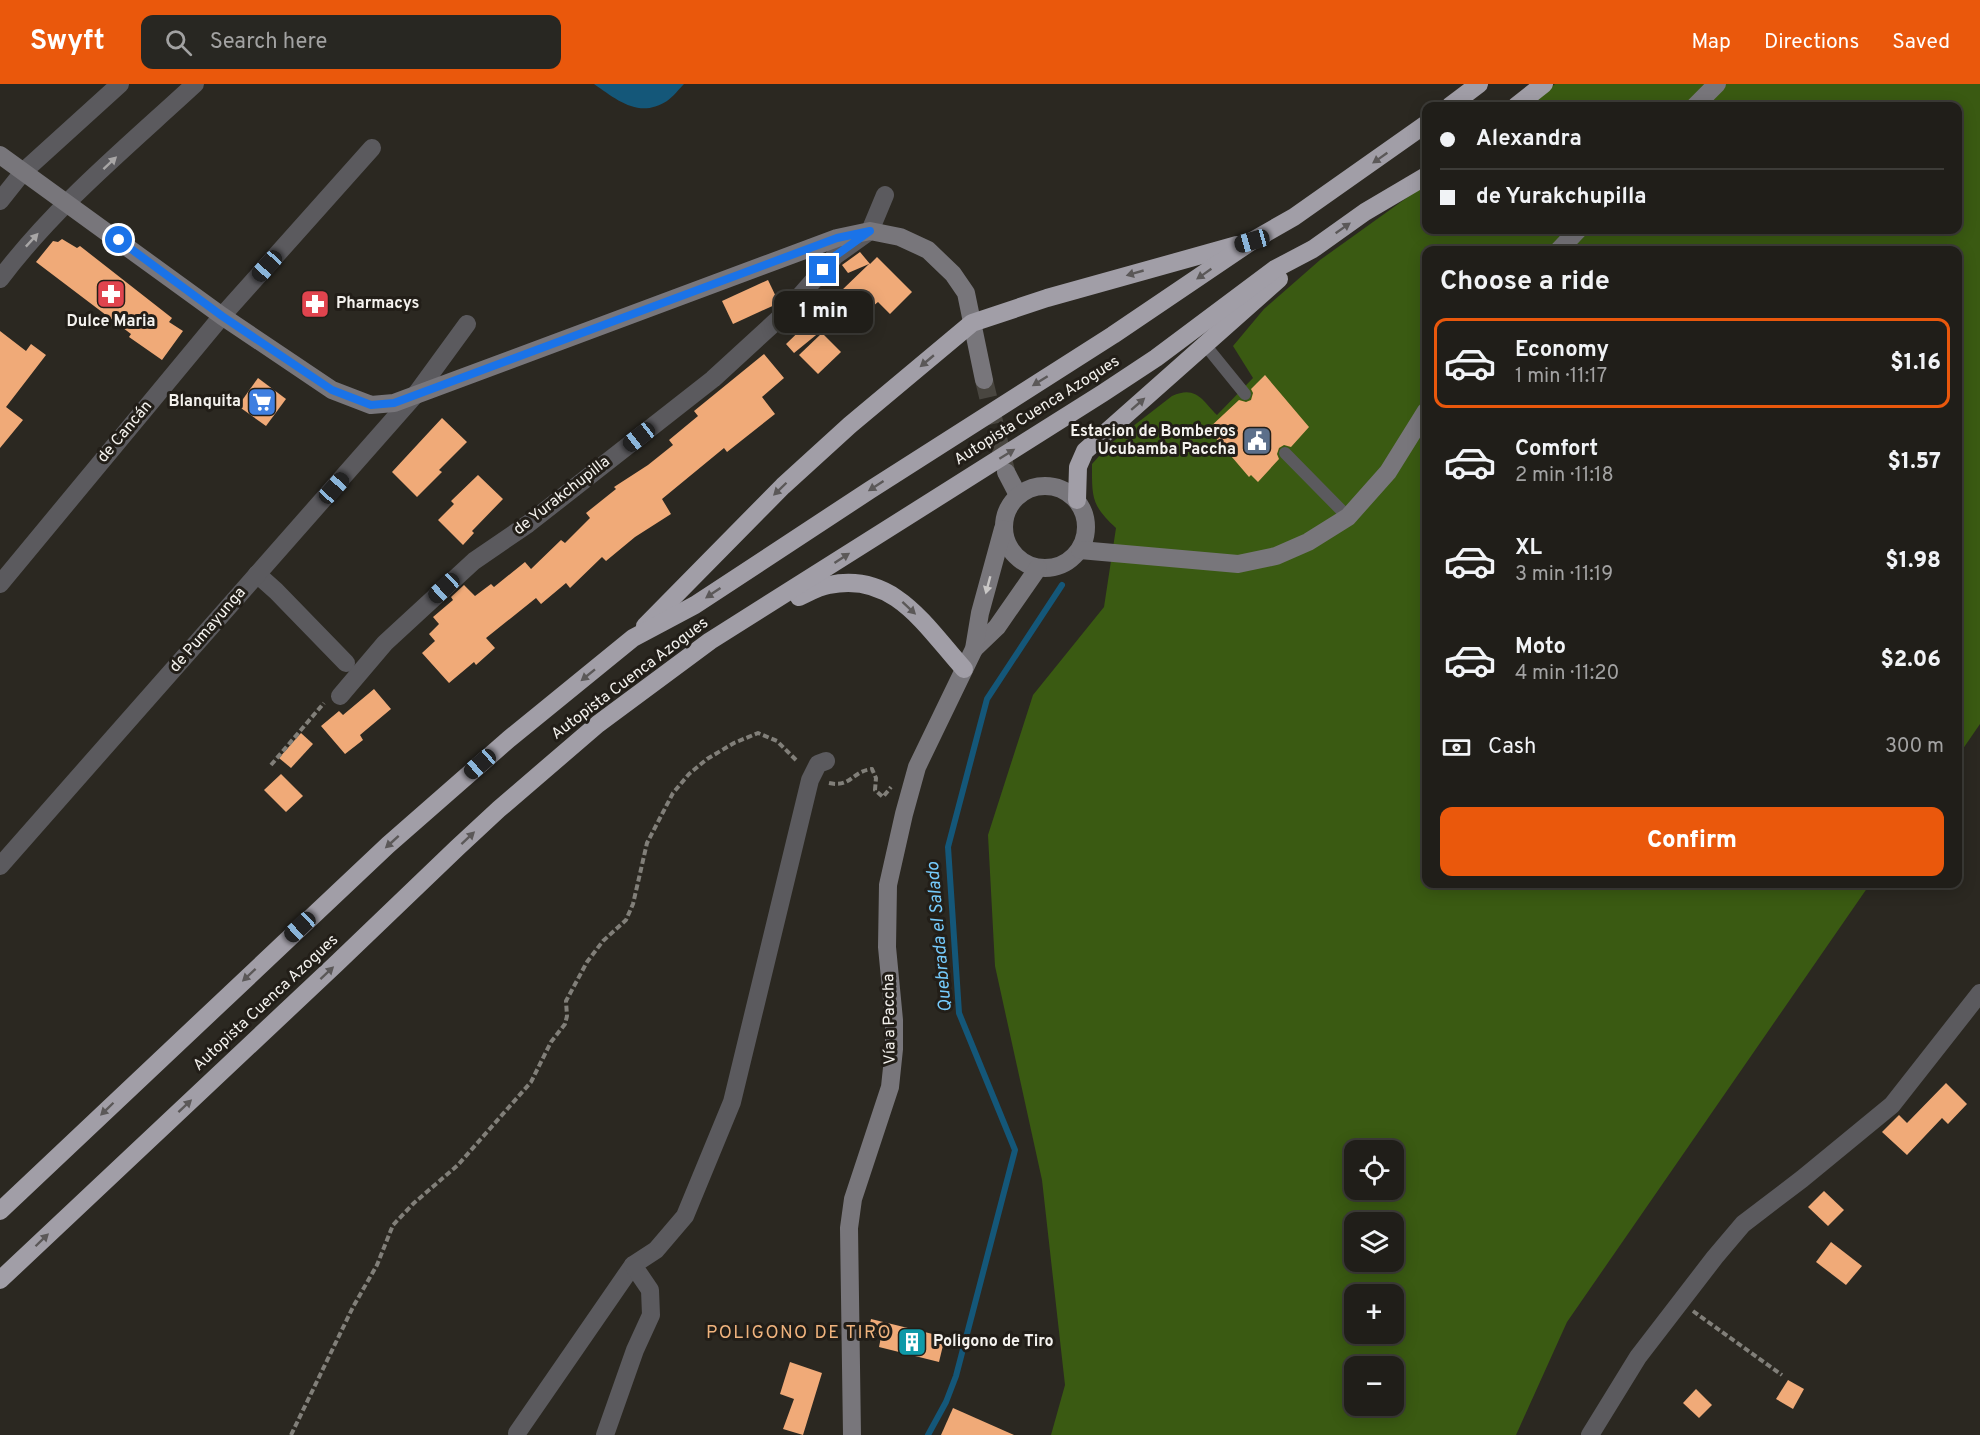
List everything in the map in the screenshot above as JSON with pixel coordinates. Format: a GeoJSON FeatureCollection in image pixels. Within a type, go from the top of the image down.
{"type":"FeatureCollection","features":[{"type":"Feature","properties":{"kind":"highway"},"geometry":{"type":"LineString","coordinates":[[1455,102],[1479,84]]}},
{"type":"Feature","properties":{"kind":"highway"},"geometry":{"type":"LineString","coordinates":[[1521,102],[1544,84]]}},
{"type":"Feature","properties":{"kind":"highway","name":"Autopista Cuenca Azogues"},"geometry":{"type":"LineString","coordinates":[[0,1211],[388,845],[509,739],[633,638],[695,605],[1113,335],[1252,241],[1294,217],[1422,127]]}},
{"type":"Feature","properties":{"kind":"highway","name":"Autopista Cuenca Azogues"},"geometry":{"type":"LineString","coordinates":[[0,1280],[499,809],[598,724],[710,641],[1156,358],[1275,269],[1313,249],[1365,212],[1422,178]]}},
{"type":"Feature","properties":{"kind":"highway"},"geometry":{"type":"LineString","coordinates":[[633,638],[783,486],[850,425],[972,323],[1047,298],[1252,241]]}},
{"type":"Feature","properties":{"kind":"highway"},"geometry":{"type":"LineString","coordinates":[[1077,500],[1078,467],[1085,451],[1313,249]]}},
{"type":"Feature","properties":{"kind":"highway"},"geometry":{"type":"LineString","coordinates":[[740,624],[827,585],[845,583],[878,587],[906,604],[964,669]]}},
{"type":"Feature","properties":{"kind":"main road"},"geometry":{"type":"LineString","coordinates":[[1699,102],[1717,84]]}},
{"type":"Feature","properties":{"kind":"main road"},"geometry":{"type":"LineString","coordinates":[[0,154],[222,316],[332,390],[371,405],[394,403],[837,238],[870,231],[900,237],[928,250],[953,274],[966,293],[984,380]]}},
{"type":"Feature","properties":{"kind":"main road"},"geometry":{"type":"LineString","coordinates":[[1563,246],[1574,234]]}},
{"type":"Feature","properties":{"kind":"main road"},"geometry":{"type":"LineString","coordinates":[[1080,550],[1238,564],[1276,556],[1308,542],[1348,517],[1388,471],[1422,417]]}},
{"type":"Feature","properties":{"kind":"main road"},"geometry":{"type":"LineString","coordinates":[[1006,472],[1018,495]]}},
{"type":"Feature","properties":{"kind":"main road"},"geometry":{"type":"LineString","coordinates":[[1042,485],[1055,486],[1067,491],[1077,500],[1084,511],[1087,525],[1086,538],[1072,559],[1062,565],[1038,568],[1014,555],[1003,529],[1005,516],[1018,495],[1029,488],[1042,485]]}},
{"type":"Feature","properties":{"kind":"main road","name":"Vía a Paccha"},"geometry":{"type":"LineString","coordinates":[[974,650],[980,613],[1003,529]]}},
{"type":"Feature","properties":{"kind":"main road","name":"Vía a Paccha"},"geometry":{"type":"LineString","coordinates":[[852,1435],[849,1228],[853,1199],[890,1087],[894,1049],[894,1020],[887,947],[888,885],[917,767],[974,650],[997,627],[1038,568]]}},
{"type":"Feature","properties":{"kind":"street"},"geometry":{"type":"LineString","coordinates":[[0,201],[23,172],[120,84]]}},
{"type":"Feature","properties":{"kind":"street"},"geometry":{"type":"LineString","coordinates":[[0,279],[18,255],[67,202],[195,84]]}},
{"type":"Feature","properties":{"kind":"street","name":"de Cancán"},"geometry":{"type":"LineString","coordinates":[[0,584],[222,316],[372,148]]}},
{"type":"Feature","properties":{"kind":"street"},"geometry":{"type":"LineString","coordinates":[[870,231],[885,195]]}},
{"type":"Feature","properties":{"kind":"street","name":"de Yurakchupilla"},"geometry":{"type":"LineString","coordinates":[[340,696],[385,643],[474,561],[528,524],[713,379],[785,313],[835,256],[870,231]]}},
{"type":"Feature","properties":{"kind":"street","name":"de Pumayunga"},"geometry":{"type":"LineString","coordinates":[[0,866],[416,394],[467,324]]}},
{"type":"Feature","properties":{"kind":"street"},"geometry":{"type":"LineString","coordinates":[[257,574],[346,663]]}},
{"type":"Feature","properties":{"kind":"street"},"geometry":{"type":"LineString","coordinates":[[518,1433],[633,1265],[656,1250],[685,1216],[732,1102],[810,780],[818,764],[826,761]]}},
{"type":"Feature","properties":{"kind":"street"},"geometry":{"type":"LineString","coordinates":[[1590,1435],[1638,1357],[1743,1224],[1892,1105],[1980,993]]}},
{"type":"Feature","properties":{"kind":"street"},"geometry":{"type":"LineString","coordinates":[[605,1435],[635,1350],[651,1315],[650,1290],[633,1265]]}},
{"type":"Feature","properties":{"kind":"lane"},"geometry":{"type":"LineString","coordinates":[[1206,346],[1245,394]]}},
{"type":"Feature","properties":{"kind":"lane"},"geometry":{"type":"LineString","coordinates":[[1285,453],[1348,517]]}},
{"type":"Feature","properties":{"kind":"path"},"geometry":{"type":"LineString","coordinates":[[271,765],[323,704],[340,696]]}},
{"type":"Feature","properties":{"kind":"path"},"geometry":{"type":"LineString","coordinates":[[291,1435],[376,1265],[393,1225],[414,1203],[458,1165],[531,1082],[551,1042],[565,1024],[566,1001],[587,962],[603,940],[626,920],[633,904],[647,843],[673,793],[689,774],[707,759],[734,743],[758,733],[777,741],[799,763],[810,780],[843,784],[863,770],[872,769],[876,778],[874,790],[883,797],[893,785]]}},
{"type":"Feature","properties":{"kind":"path"},"geometry":{"type":"LineString","coordinates":[[1681,1302],[1782,1375]]}},
{"type":"Feature","properties":{"kind":"green space"},"geometry":{"type":"Polygon","coordinates":[[[1555,84],[1980,84],[1980,724],[1962,750],[1962,246],[1422,246],[1422,888],[1867,888],[1567,1322],[1516,1435],[1051,1435],[1065,1385],[1042,1180],[995,966],[988,835],[1033,695],[1104,607],[1116,528],[1097,506],[1092,485],[1092,464],[1110,444],[1172,396],[1187,392],[1193,393],[1217,415],[1253,378],[1233,346],[1264,309],[1320,260],[1422,187],[1422,234],[1962,234],[1962,102],[1532,102],[1555,84]]]}},
{"type":"Feature","properties":{"kind":"water"},"geometry":{"type":"Polygon","coordinates":[[[594,84],[684,84],[667,101],[657,106],[638,108],[620,101],[594,84]]]}},
{"type":"Feature","properties":{"kind":"building"},"geometry":{"type":"Polygon","coordinates":[[[62,239],[77,248],[80,246],[172,318],[169,322],[183,331],[162,360],[129,337],[131,334],[36,262],[53,241],[58,242],[62,239]]]}},
{"type":"Feature","properties":{"kind":"building"},"geometry":{"type":"Polygon","coordinates":[[[860,252],[870,264],[877,257],[912,292],[890,314],[878,302],[856,320],[848,309],[794,353],[786,344],[869,264],[848,273],[842,265],[860,252]]]}},
{"type":"Feature","properties":{"kind":"building"},"geometry":{"type":"Polygon","coordinates":[[[768,280],[779,303],[733,324],[722,301],[768,280]]]}},
{"type":"Feature","properties":{"kind":"building"},"geometry":{"type":"Polygon","coordinates":[[[0,331],[26,351],[31,344],[46,355],[6,407],[23,420],[0,448],[0,331]]]}},
{"type":"Feature","properties":{"kind":"building"},"geometry":{"type":"Polygon","coordinates":[[[822,333],[841,352],[818,374],[799,355],[822,333]]]}},
{"type":"Feature","properties":{"kind":"building"},"geometry":{"type":"Polygon","coordinates":[[[764,354],[784,378],[762,397],[775,414],[727,452],[724,448],[662,499],[671,514],[635,537],[606,561],[602,557],[570,588],[566,583],[541,604],[536,598],[486,638],[495,648],[476,665],[474,662],[449,683],[422,653],[435,641],[429,634],[439,624],[433,617],[453,600],[451,597],[464,585],[475,596],[491,584],[494,587],[525,562],[531,569],[561,540],[565,543],[590,518],[586,513],[616,489],[614,487],[673,445],[669,440],[698,416],[694,411],[764,354]]]}},
{"type":"Feature","properties":{"kind":"building","name":"Estacion de Bomberos Ucubamba Paccha"},"geometry":{"type":"Polygon","coordinates":[[[1265,375],[1309,427],[1291,447],[1284,445],[1279,448],[1277,454],[1279,459],[1258,482],[1251,475],[1249,477],[1208,429],[1239,400],[1246,402],[1251,400],[1253,393],[1251,389],[1265,375]]]}},
{"type":"Feature","properties":{"kind":"building","name":"Blanquita"},"geometry":{"type":"Polygon","coordinates":[[[258,378],[286,399],[266,426],[238,406],[258,378]]]}},
{"type":"Feature","properties":{"kind":"building"},"geometry":{"type":"Polygon","coordinates":[[[442,418],[467,442],[439,470],[442,472],[417,497],[392,472],[442,418]]]}},
{"type":"Feature","properties":{"kind":"building"},"geometry":{"type":"Polygon","coordinates":[[[478,475],[503,499],[472,531],[474,533],[463,545],[438,520],[454,504],[451,501],[478,475]]]}},
{"type":"Feature","properties":{"kind":"building"},"geometry":{"type":"Polygon","coordinates":[[[374,689],[391,709],[360,735],[363,740],[345,754],[321,726],[339,711],[343,715],[374,689]]]}},
{"type":"Feature","properties":{"kind":"building"},"geometry":{"type":"Polygon","coordinates":[[[301,733],[313,744],[291,768],[279,758],[301,733]]]}},
{"type":"Feature","properties":{"kind":"building"},"geometry":{"type":"Polygon","coordinates":[[[281,774],[303,796],[286,812],[264,790],[281,774]]]}},
{"type":"Feature","properties":{"kind":"building"},"geometry":{"type":"Polygon","coordinates":[[[1946,1083],[1967,1104],[1948,1124],[1942,1118],[1907,1155],[1882,1132],[1899,1115],[1907,1123],[1946,1083]]]}},
{"type":"Feature","properties":{"kind":"building"},"geometry":{"type":"Polygon","coordinates":[[[1824,1191],[1844,1210],[1828,1226],[1808,1207],[1824,1191]]]}},
{"type":"Feature","properties":{"kind":"building"},"geometry":{"type":"Polygon","coordinates":[[[1831,1242],[1862,1266],[1846,1285],[1816,1262],[1831,1242]]]}},
{"type":"Feature","properties":{"kind":"building","name":"Poligono de Tiro"},"geometry":{"type":"Polygon","coordinates":[[[871,1319],[945,1337],[939,1362],[879,1347],[881,1337],[868,1334],[871,1319]]]}},
{"type":"Feature","properties":{"kind":"building"},"geometry":{"type":"Polygon","coordinates":[[[790,1362],[822,1373],[803,1435],[783,1429],[794,1399],[780,1394],[790,1362]]]}},
{"type":"Feature","properties":{"kind":"building"},"geometry":{"type":"Polygon","coordinates":[[[1788,1380],[1804,1389],[1793,1409],[1776,1399],[1788,1380]]]}},
{"type":"Feature","properties":{"kind":"building"},"geometry":{"type":"Polygon","coordinates":[[[1696,1389],[1712,1405],[1699,1418],[1683,1403],[1696,1389]]]}},
{"type":"Feature","properties":{"kind":"building"},"geometry":{"type":"Polygon","coordinates":[[[953,1408],[1014,1435],[941,1435],[953,1408]]]}},
{"type":"Feature","properties":{"kind":"waterway","name":"Quebrada el Salado"},"geometry":{"type":"LineString","coordinates":[[928,1435],[946,1402],[956,1376],[1015,1150],[959,1013],[948,847],[987,699],[1062,585]]}},
{"type":"Feature","properties":{"kind":"tunnel"},"geometry":{"type":"LineString","coordinates":[[984,380],[1006,471]]}},
{"type":"Feature","properties":{"kind":"place","name":"Dulce Maria"},"geometry":{"type":"Point","coordinates":[111,294]}},
{"type":"Feature","properties":{"kind":"place","name":"Pharmacys"},"geometry":{"type":"Point","coordinates":[315,304]}},
{"type":"Feature","properties":{"kind":"place","name":"Blanquita"},"geometry":{"type":"Point","coordinates":[262,402]}},
{"type":"Feature","properties":{"kind":"place","name":"Estacion de Bomberos Ucubamba Paccha"},"geometry":{"type":"Point","coordinates":[1257,441]}},
{"type":"Feature","properties":{"kind":"place","name":"Poligono de Tiro"},"geometry":{"type":"Point","coordinates":[912,1342]}},
{"type":"Feature","properties":{"kind":"district","name":"POLIGONO DE TIRO"},"geometry":{"type":"Point","coordinates":[799,1333]}},
{"type":"Feature","properties":{"kind":"route"},"geometry":{"type":"LineString","coordinates":[[119,240],[222,316],[332,390],[371,405],[394,403],[837,238],[870,231],[835,256],[823,270]]}}]}
